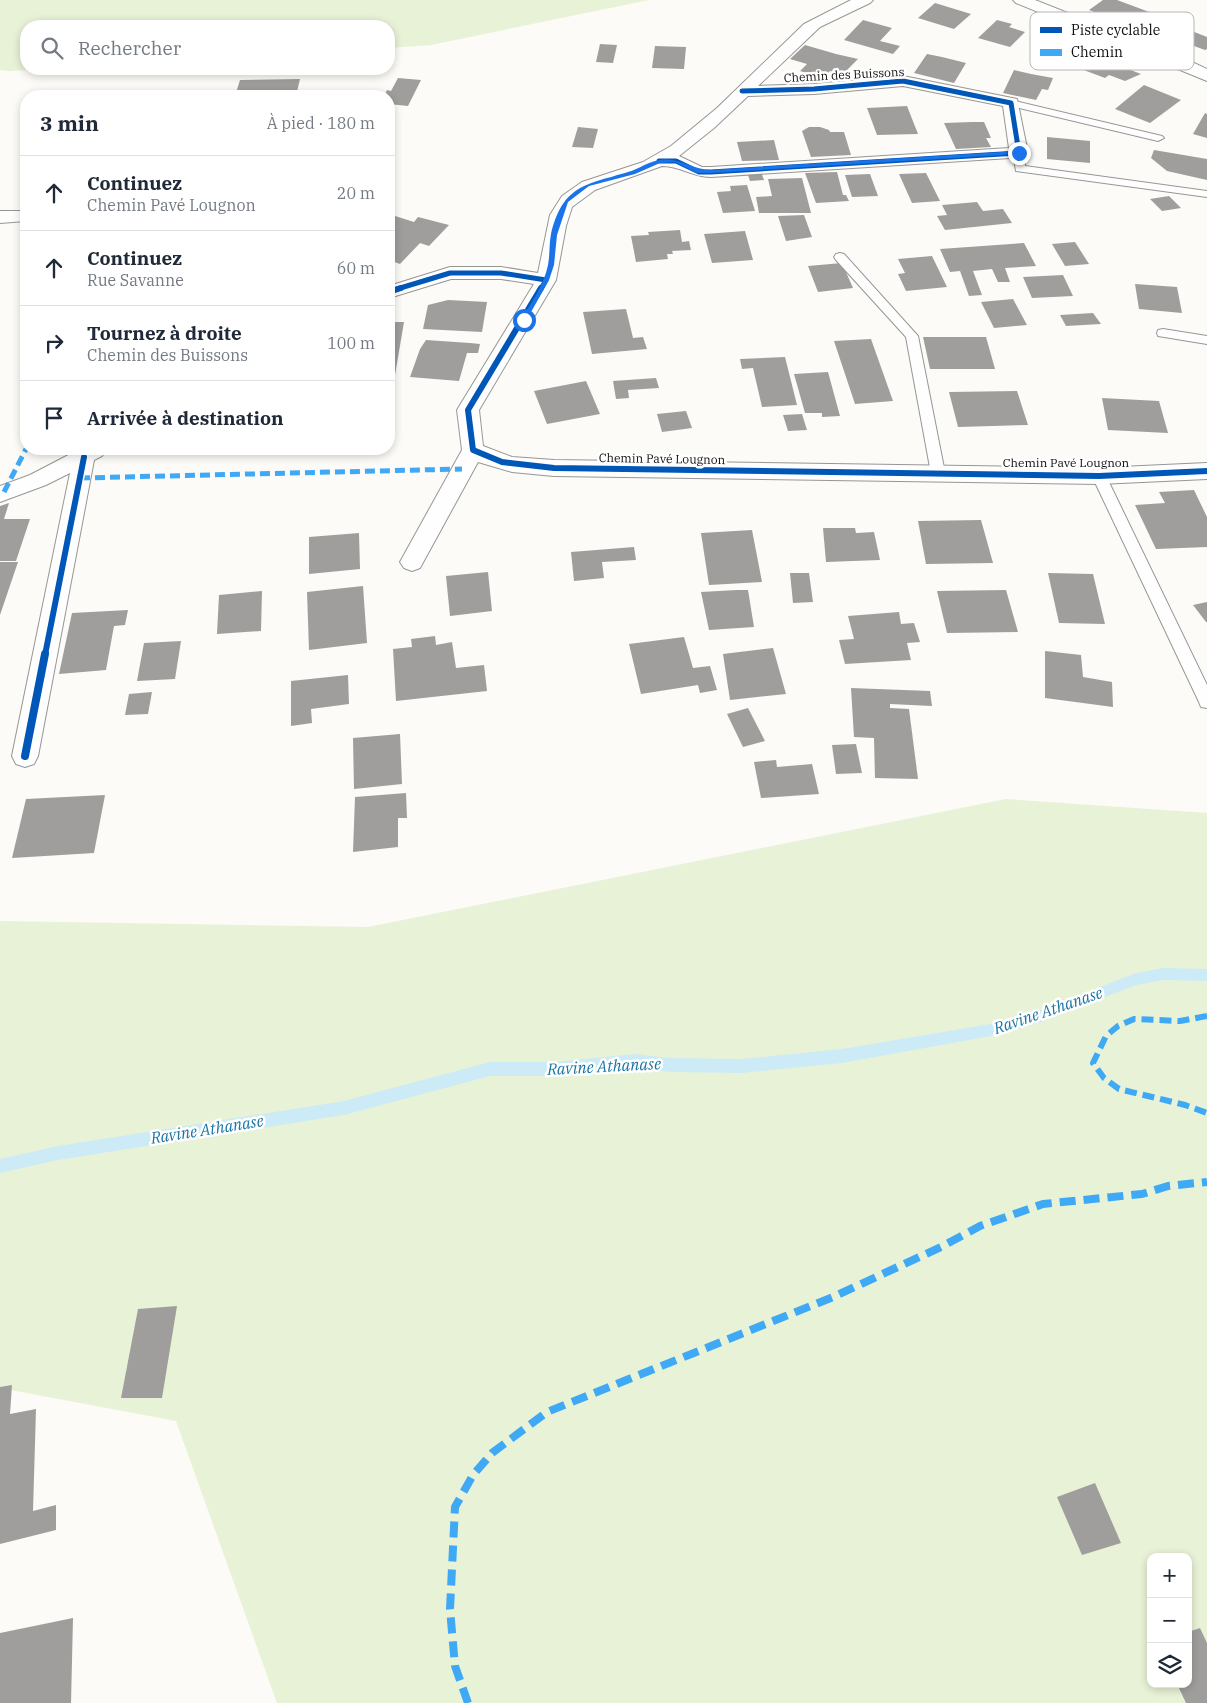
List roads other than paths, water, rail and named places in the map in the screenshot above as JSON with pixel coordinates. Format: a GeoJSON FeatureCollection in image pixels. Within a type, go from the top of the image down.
{"type":"FeatureCollection","features":[{"type":"Feature","properties":{"kind":"street"},"geometry":{"type":"LineString","coordinates":[[412,562],[473,450],[468,410],[524,320],[546,280],[551,265],[554,235],[566,201],[587,185],[633,173],[659,161],[687,144],[812,26],[837,10],[865,0]]}},
{"type":"Feature","properties":{"kind":"street"},"geometry":{"type":"LineString","coordinates":[[1021,0],[1051,12]]}},
{"type":"Feature","properties":{"kind":"street"},"geometry":{"type":"LineString","coordinates":[[1194,69],[1207,76]]}},
{"type":"Feature","properties":{"kind":"street","name":"Chemin des Buissons"},"geometry":{"type":"LineString","coordinates":[[742,91],[814,89],[904,82],[1011,103]]}},
{"type":"Feature","properties":{"kind":"street"},"geometry":{"type":"LineString","coordinates":[[659,161],[676,161],[698,172],[711,172],[1019,153],[1011,103]]}},
{"type":"Feature","properties":{"kind":"street"},"geometry":{"type":"LineString","coordinates":[[0,217],[20,216]]}},
{"type":"Feature","properties":{"kind":"street"},"geometry":{"type":"LineString","coordinates":[[395,290],[450,273],[501,272],[546,280]]}},
{"type":"Feature","properties":{"kind":"street","name":"Chemin Pavé Lougnon"},"geometry":{"type":"LineString","coordinates":[[473,450],[489,460],[518,466],[554,468],[1099,476],[1207,471]]}},
{"type":"Feature","properties":{"kind":"street"},"geometry":{"type":"LineString","coordinates":[[0,494],[38,480],[87,455]]}},
{"type":"Feature","properties":{"kind":"street"},"geometry":{"type":"LineString","coordinates":[[25,756],[91,455]]}},
{"type":"Feature","properties":{"kind":"lane"},"geometry":{"type":"LineString","coordinates":[[1011,103],[1158,138]]}},
{"type":"Feature","properties":{"kind":"lane"},"geometry":{"type":"LineString","coordinates":[[1019,153],[1020,169],[1207,194]]}},
{"type":"Feature","properties":{"kind":"lane"},"geometry":{"type":"LineString","coordinates":[[840,257],[912,336],[938,473]]}},
{"type":"Feature","properties":{"kind":"lane"},"geometry":{"type":"LineString","coordinates":[[1163,333],[1207,340]]}},
{"type":"Feature","properties":{"kind":"lane"},"geometry":{"type":"LineString","coordinates":[[1099,476],[1207,702]]}},
{"type":"Feature","properties":{"kind":"waterway","name":"Ravine Athanase"},"geometry":{"type":"LineString","coordinates":[[0,1166],[58,1153],[344,1108],[490,1069],[554,1069],[634,1061],[670,1065],[742,1066],[842,1056],[1002,1028],[1041,1016],[1136,979],[1164,974],[1207,975]]}}]}
